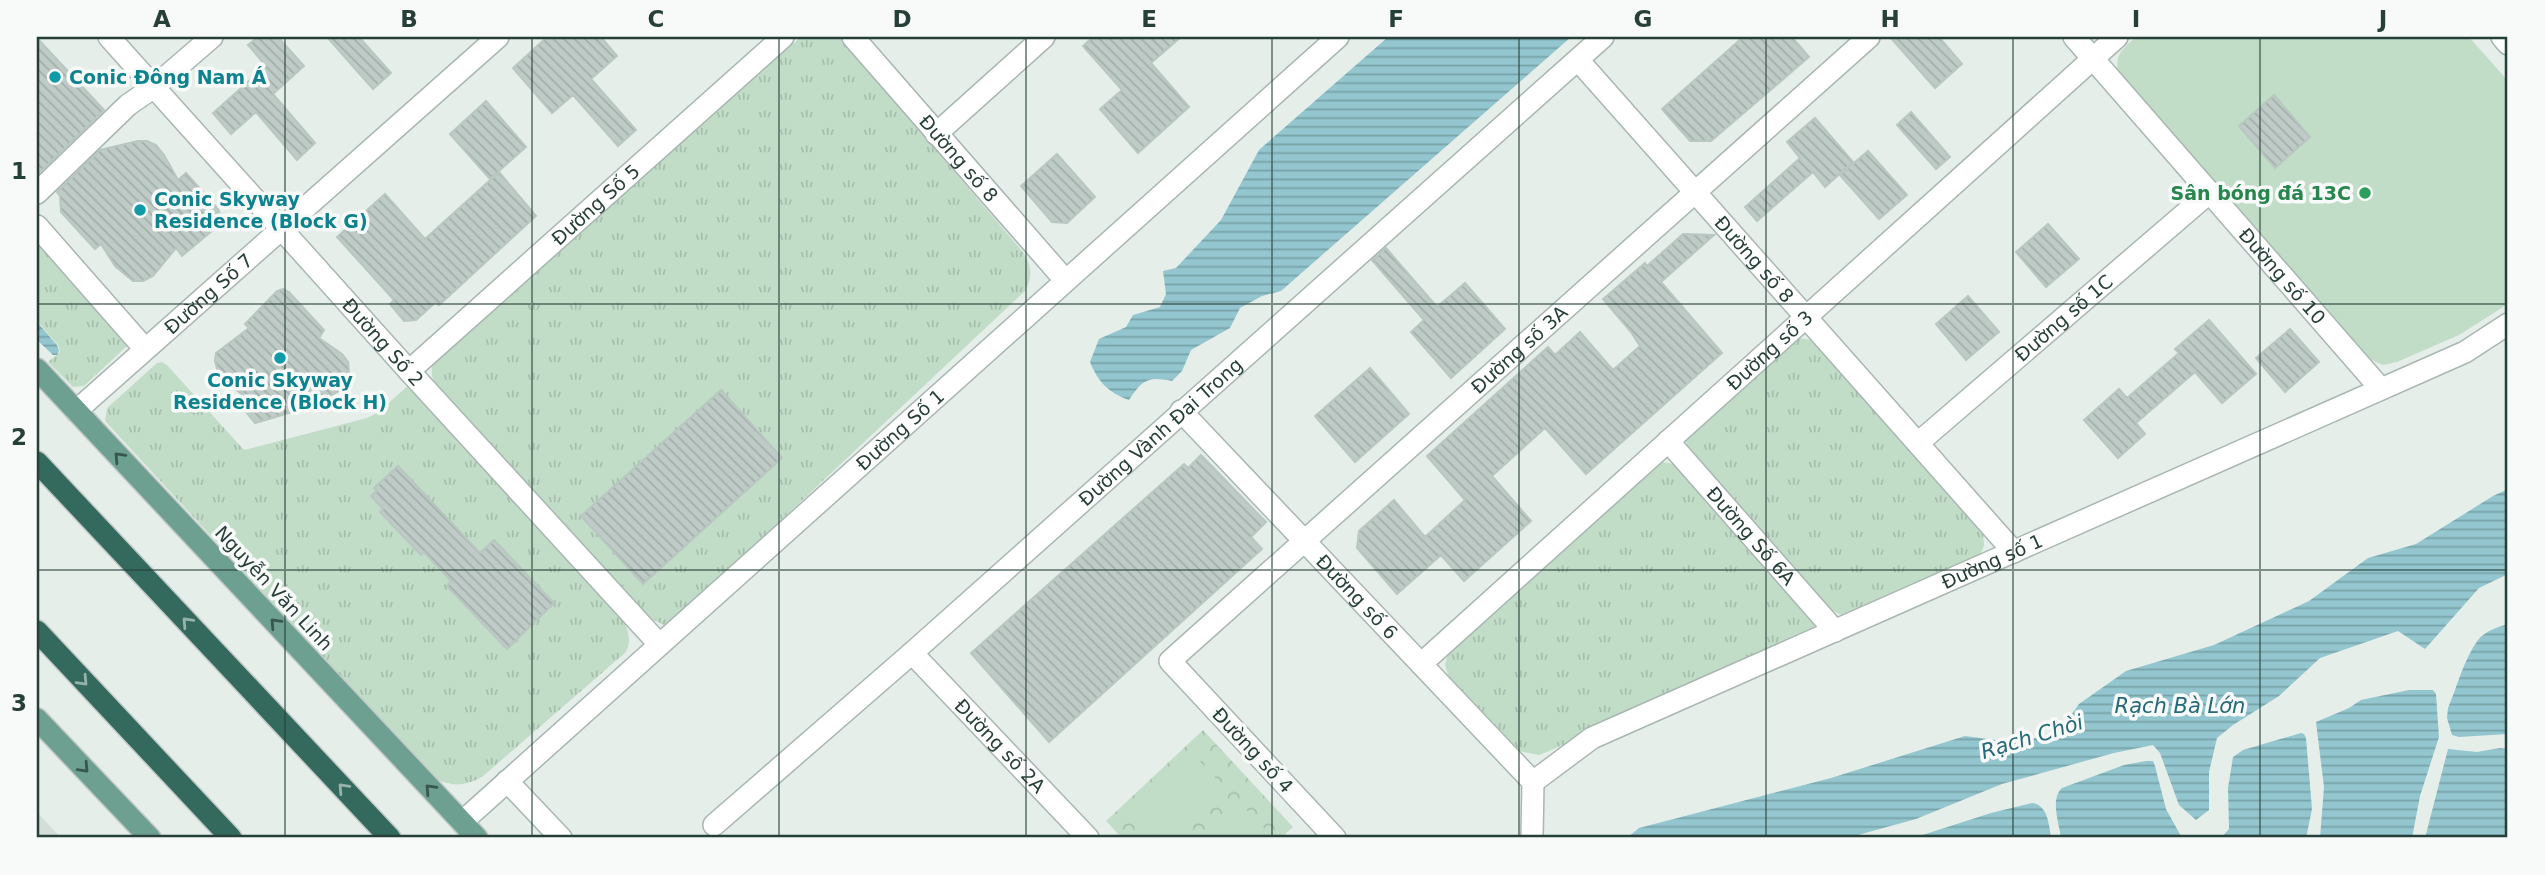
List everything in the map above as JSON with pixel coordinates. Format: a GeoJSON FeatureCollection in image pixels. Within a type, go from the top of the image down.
{"type":"FeatureCollection","features":[{"type":"Feature","properties":{"kind":"highway"},"geometry":{"type":"LineString","coordinates":[[37,462],[390,838]]}},
{"type":"Feature","properties":{"kind":"highway"},"geometry":{"type":"LineString","coordinates":[[37,631],[231,838]]}},
{"type":"Feature","properties":{"kind":"main road","name":"Nguyễn Văn Linh"},"geometry":{"type":"LineString","coordinates":[[37,369],[477,838]]}},
{"type":"Feature","properties":{"kind":"main road"},"geometry":{"type":"LineString","coordinates":[[37,719],[150,838]]}},
{"type":"Feature","properties":{"kind":"street","name":"Đường Số 2"},"geometry":{"type":"LineString","coordinates":[[110,37],[409,371],[659,644]]}},
{"type":"Feature","properties":{"kind":"street"},"geometry":{"type":"LineString","coordinates":[[37,193],[128,105],[154,87],[212,37]]}},
{"type":"Feature","properties":{"kind":"street","name":"Đường Số 7"},"geometry":{"type":"LineString","coordinates":[[76,411],[498,37]]}},
{"type":"Feature","properties":{"kind":"street","name":"Đường Số 5"},"geometry":{"type":"LineString","coordinates":[[409,371],[783,37]]}},
{"type":"Feature","properties":{"kind":"street","name":"Đường số 8"},"geometry":{"type":"LineString","coordinates":[[853,37],[1065,280]]}},
{"type":"Feature","properties":{"kind":"street"},"geometry":{"type":"LineString","coordinates":[[936,134],[1044,37]]}},
{"type":"Feature","properties":{"kind":"street","name":"Đường Số 1"},"geometry":{"type":"LineString","coordinates":[[462,822],[1338,37]]}},
{"type":"Feature","properties":{"kind":"street","name":"Đường Vành Đai Trong"},"geometry":{"type":"LineString","coordinates":[[714,825],[912,653],[1603,37]]}},
{"type":"Feature","properties":{"kind":"street","name":"Đường số 3A"},"geometry":{"type":"LineString","coordinates":[[1170,661],[1869,37]]}},
{"type":"Feature","properties":{"kind":"street","name":"Đường số 10"},"geometry":{"type":"LineString","coordinates":[[2074,37],[2381,389]]}},
{"type":"Feature","properties":{"kind":"street","name":"Đường số 3"},"geometry":{"type":"LineString","coordinates":[[1420,664],[2117,37]]}},
{"type":"Feature","properties":{"kind":"street"},"geometry":{"type":"LineString","coordinates":[[2502,37],[2508,44]]}},
{"type":"Feature","properties":{"kind":"street","name":"Đường số 8"},"geometry":{"type":"LineString","coordinates":[[1578,60],[2014,552]]}},
{"type":"Feature","properties":{"kind":"street","name":"Đường số 1C"},"geometry":{"type":"LineString","coordinates":[[1918,443],[2210,192]]}},
{"type":"Feature","properties":{"kind":"street"},"geometry":{"type":"LineString","coordinates":[[37,226],[145,349]]}},
{"type":"Feature","properties":{"kind":"street","name":"Đường số 1"},"geometry":{"type":"LineString","coordinates":[[1533,782],[1592,738],[2465,352],[2508,324]]}},
{"type":"Feature","properties":{"kind":"street","name":"Đường số 6"},"geometry":{"type":"LineString","coordinates":[[1181,411],[1533,782]]}},
{"type":"Feature","properties":{"kind":"street","name":"Đường Số 6A"},"geometry":{"type":"LineString","coordinates":[[1668,441],[1835,631]]}},
{"type":"Feature","properties":{"kind":"street","name":"Đường số 2A"},"geometry":{"type":"LineString","coordinates":[[912,653],[1088,838]]}},
{"type":"Feature","properties":{"kind":"street","name":"Đường số 4"},"geometry":{"type":"LineString","coordinates":[[1170,661],[1335,838]]}},
{"type":"Feature","properties":{"kind":"street"},"geometry":{"type":"LineString","coordinates":[[507,781],[561,838]]}},
{"type":"Feature","properties":{"kind":"street"},"geometry":{"type":"LineString","coordinates":[[1532,838],[1533,782]]}},
{"type":"Feature","properties":{"kind":"shaded area"},"geometry":{"type":"Polygon","coordinates":[[[37,812],[61,838],[37,838],[37,812]]]}},
{"type":"Feature","properties":{"kind":"green space"},"geometry":{"type":"Polygon","coordinates":[[[801,37],[838,37],[842,40],[1023,252],[1030,267],[1029,281],[1025,291],[679,616],[664,625],[646,616],[437,386],[432,369],[436,358],[801,37]]]}},
{"type":"Feature","properties":{"kind":"green space","name":"Sân bóng đá 13C"},"geometry":{"type":"Polygon","coordinates":[[[2136,37],[2469,37],[2508,81],[2508,304],[2459,335],[2397,362],[2383,365],[2369,359],[2119,74],[2118,57],[2136,37]]]}},
{"type":"Feature","properties":{"kind":"green space"},"geometry":{"type":"Polygon","coordinates":[[[37,242],[128,345],[84,386],[73,387],[48,362],[60,352],[58,345],[37,321],[37,242]]]}},
{"type":"Feature","properties":{"kind":"green space"},"geometry":{"type":"Polygon","coordinates":[[[1798,338],[1814,340],[1983,530],[1984,546],[1980,555],[1850,615],[1841,615],[1826,607],[1690,453],[1686,441],[1688,434],[1798,338]]]}},
{"type":"Feature","properties":{"kind":"green space"},"geometry":{"type":"Polygon","coordinates":[[[162,362],[244,450],[367,418],[377,413],[409,385],[621,616],[628,634],[626,652],[482,777],[459,784],[435,779],[105,421],[107,408],[157,363],[162,362]]]}},
{"type":"Feature","properties":{"kind":"green space"},"geometry":{"type":"Polygon","coordinates":[[[1656,464],[1675,464],[1814,621],[1814,628],[1808,636],[1549,751],[1539,755],[1519,751],[1449,679],[1445,664],[1449,651],[1656,464]]]}},
{"type":"Feature","properties":{"kind":"green space"},"geometry":{"type":"Polygon","coordinates":[[[1203,730],[1293,827],[1281,838],[1122,838],[1106,821],[1203,730]]]}},
{"type":"Feature","properties":{"kind":"green space"},"geometry":{"type":"Polygon","coordinates":[[[1196,757],[1222,785],[1166,838],[1156,838],[1134,815],[1196,757]]]}},
{"type":"Feature","properties":{"kind":"green space"},"geometry":{"type":"Polygon","coordinates":[[[1239,802],[1266,830],[1258,838],[1202,838],[1239,802]]]}},
{"type":"Feature","properties":{"kind":"water"},"geometry":{"type":"Polygon","coordinates":[[[1388,37],[1571,37],[1281,291],[1262,296],[1240,308],[1230,328],[1191,350],[1182,371],[1172,381],[1146,381],[1129,400],[1110,390],[1090,362],[1099,339],[1126,327],[1133,315],[1160,307],[1166,294],[1163,271],[1176,268],[1221,220],[1259,150],[1388,37]]]}},
{"type":"Feature","properties":{"kind":"water"},"geometry":{"type":"Polygon","coordinates":[[[37,322],[57,345],[57,355],[53,355],[37,340],[37,322]]]}},
{"type":"Feature","properties":{"kind":"water","name":"Rạch Bà Lớn"},"geometry":{"type":"Polygon","coordinates":[[[2508,489],[2508,574],[2479,588],[2425,649],[2398,631],[2320,658],[2279,696],[2233,725],[2217,738],[2209,772],[2209,810],[2196,820],[2179,805],[2160,753],[2153,745],[2002,784],[1916,819],[1847,838],[1627,838],[1639,828],[1831,778],[1965,736],[2018,743],[2060,731],[2079,704],[2126,671],[2214,645],[2309,601],[2368,558],[2416,544],[2508,489]]]}},
{"type":"Feature","properties":{"kind":"water"},"geometry":{"type":"Polygon","coordinates":[[[2508,624],[2508,734],[2459,737],[2452,735],[2447,718],[2448,708],[2469,656],[2484,634],[2508,624]]]}},
{"type":"Feature","properties":{"kind":"water"},"geometry":{"type":"Polygon","coordinates":[[[2409,690],[2433,690],[2436,694],[2439,737],[2420,796],[2412,838],[2320,838],[2324,787],[2316,722],[2361,700],[2409,690]]]}},
{"type":"Feature","properties":{"kind":"water"},"geometry":{"type":"Polygon","coordinates":[[[2301,733],[2306,738],[2312,809],[2306,838],[2221,838],[2229,829],[2228,788],[2233,757],[2243,750],[2301,733]]]}},
{"type":"Feature","properties":{"kind":"water"},"geometry":{"type":"Polygon","coordinates":[[[2448,749],[2477,752],[2508,749],[2508,838],[2425,838],[2448,749]]]}},
{"type":"Feature","properties":{"kind":"water"},"geometry":{"type":"Polygon","coordinates":[[[2153,761],[2166,809],[2182,838],[2061,838],[2056,798],[2062,788],[2124,765],[2153,761]]]}},
{"type":"Feature","properties":{"kind":"water"},"geometry":{"type":"Polygon","coordinates":[[[2032,803],[2045,812],[2051,838],[1913,838],[1991,813],[2032,803]]]}},
{"type":"Feature","properties":{"kind":"building"},"geometry":{"type":"Polygon","coordinates":[[[258,37],[278,37],[304,66],[273,94],[315,143],[297,160],[256,112],[231,134],[213,113],[266,66],[248,45],[258,37]]]}},
{"type":"Feature","properties":{"kind":"building"},"geometry":{"type":"Polygon","coordinates":[[[327,37],[359,37],[391,73],[373,89],[327,37]]]}},
{"type":"Feature","properties":{"kind":"building"},"geometry":{"type":"Polygon","coordinates":[[[547,37],[601,37],[617,56],[591,79],[636,130],[618,146],[573,95],[552,113],[513,68],[547,37]]]}},
{"type":"Feature","properties":{"kind":"building"},"geometry":{"type":"Polygon","coordinates":[[[1093,37],[1181,37],[1151,63],[1189,107],[1138,153],[1100,109],[1122,90],[1083,46],[1093,37]]]}},
{"type":"Feature","properties":{"kind":"building"},"geometry":{"type":"Polygon","coordinates":[[[1743,37],[1792,37],[1809,57],[1711,141],[1690,141],[1662,109],[1743,37]]]}},
{"type":"Feature","properties":{"kind":"building"},"geometry":{"type":"Polygon","coordinates":[[[1890,37],[1939,37],[1962,64],[1935,88],[1890,37]]]}},
{"type":"Feature","properties":{"kind":"building","name":"Conic Đông Nam Á"},"geometry":{"type":"Polygon","coordinates":[[[37,38],[104,110],[37,175],[37,38]]]}},
{"type":"Feature","properties":{"kind":"building"},"geometry":{"type":"Polygon","coordinates":[[[2274,95],[2310,137],[2275,168],[2239,126],[2274,95]]]}},
{"type":"Feature","properties":{"kind":"building"},"geometry":{"type":"Polygon","coordinates":[[[486,101],[526,147],[490,179],[450,134],[486,101]]]}},
{"type":"Feature","properties":{"kind":"building"},"geometry":{"type":"Polygon","coordinates":[[[1911,112],[1950,157],[1936,169],[1897,125],[1911,112]]]}},
{"type":"Feature","properties":{"kind":"building"},"geometry":{"type":"Polygon","coordinates":[[[1815,118],[1853,162],[1825,187],[1813,172],[1757,221],[1745,207],[1800,158],[1787,142],[1815,118]]]}},
{"type":"Feature","properties":{"kind":"building","name":"Conic Skyway Residence (Block G)"},"geometry":{"type":"Polygon","coordinates":[[[138,141],[156,145],[178,180],[186,173],[218,209],[221,217],[219,225],[182,256],[176,248],[153,276],[143,281],[133,281],[115,266],[101,244],[95,249],[61,212],[60,196],[57,192],[100,150],[138,141]]]}},
{"type":"Feature","properties":{"kind":"building"},"geometry":{"type":"Polygon","coordinates":[[[1868,151],[1907,195],[1879,219],[1840,175],[1868,151]]]}},
{"type":"Feature","properties":{"kind":"building"},"geometry":{"type":"Polygon","coordinates":[[[1057,154],[1095,197],[1067,223],[1052,222],[1021,186],[1057,154]]]}},
{"type":"Feature","properties":{"kind":"building"},"geometry":{"type":"Polygon","coordinates":[[[499,172],[536,216],[439,305],[436,302],[416,320],[404,321],[390,304],[394,300],[337,237],[385,194],[425,239],[499,172]]]}},
{"type":"Feature","properties":{"kind":"building"},"geometry":{"type":"Polygon","coordinates":[[[2048,224],[2079,259],[2046,287],[2016,252],[2048,224]]]}},
{"type":"Feature","properties":{"kind":"building"},"geometry":{"type":"Polygon","coordinates":[[[1683,234],[1714,235],[1661,282],[1722,353],[1586,474],[1545,428],[1492,476],[1531,521],[1464,581],[1441,555],[1397,594],[1357,548],[1359,531],[1394,500],[1425,537],[1465,500],[1427,456],[1548,347],[1555,355],[1580,332],[1613,370],[1640,346],[1603,299],[1645,263],[1647,266],[1683,234]]]}},
{"type":"Feature","properties":{"kind":"building"},"geometry":{"type":"Polygon","coordinates":[[[1386,248],[1437,307],[1465,283],[1505,329],[1451,378],[1411,332],[1424,320],[1372,260],[1386,248]]]}},
{"type":"Feature","properties":{"kind":"building","name":"Conic Skyway Residence (Block H)"},"geometry":{"type":"Polygon","coordinates":[[[283,289],[289,292],[324,330],[319,338],[342,354],[348,362],[349,372],[339,391],[299,406],[299,410],[255,423],[239,403],[245,397],[218,372],[216,353],[249,328],[245,324],[277,291],[283,289]]]}},
{"type":"Feature","properties":{"kind":"building"},"geometry":{"type":"Polygon","coordinates":[[[1968,296],[1999,332],[1966,360],[1936,324],[1968,296]]]}},
{"type":"Feature","properties":{"kind":"building"},"geometry":{"type":"Polygon","coordinates":[[[2209,320],[2256,374],[2222,403],[2195,372],[2136,423],[2145,434],[2118,458],[2084,420],[2119,389],[2127,398],[2179,353],[2175,349],[2209,320]]]}},
{"type":"Feature","properties":{"kind":"building"},"geometry":{"type":"Polygon","coordinates":[[[2290,329],[2319,362],[2285,392],[2256,358],[2290,329]]]}},
{"type":"Feature","properties":{"kind":"building"},"geometry":{"type":"Polygon","coordinates":[[[1370,368],[1409,414],[1355,462],[1315,416],[1370,368]]]}},
{"type":"Feature","properties":{"kind":"building"},"geometry":{"type":"Polygon","coordinates":[[[721,390],[782,458],[643,584],[581,516],[721,390]]]}},
{"type":"Feature","properties":{"kind":"building"},"geometry":{"type":"Polygon","coordinates":[[[1201,455],[1266,522],[1251,537],[1262,549],[1049,742],[971,653],[1184,464],[1188,468],[1201,455]]]}},
{"type":"Feature","properties":{"kind":"building"},"geometry":{"type":"Polygon","coordinates":[[[398,466],[480,553],[494,540],[554,603],[507,649],[447,586],[451,581],[424,552],[421,555],[380,512],[383,509],[371,496],[377,491],[374,488],[398,466]]]}},
{"type":"Feature","properties":{"kind":"place","name":"Conic Đông Nam Á"},"geometry":{"type":"Point","coordinates":[55,77]}},
{"type":"Feature","properties":{"kind":"place","name":"Sân bóng đá 13C"},"geometry":{"type":"Point","coordinates":[2365,193]}},
{"type":"Feature","properties":{"kind":"place","name":"Conic Skyway Residence (Block G)"},"geometry":{"type":"Point","coordinates":[140,210]}},
{"type":"Feature","properties":{"kind":"place","name":"Conic Skyway Residence (Block H)"},"geometry":{"type":"Point","coordinates":[280,358]}},
{"type":"Feature","properties":{"kind":"water label","name":"Rạch Chòi"},"geometry":{"type":"Point","coordinates":[2032,737]}}]}
